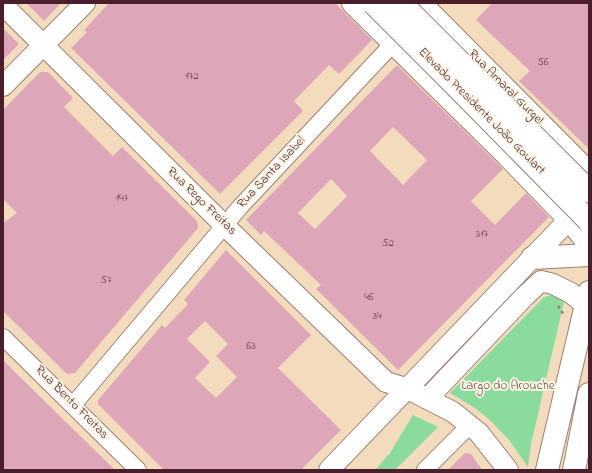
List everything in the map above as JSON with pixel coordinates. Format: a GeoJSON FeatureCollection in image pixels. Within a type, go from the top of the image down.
{"type":"FeatureCollection","features":[{"type":"Feature","properties":{"kind":"main road"},"geometry":{"type":"LineString","coordinates":[[353,3],[508,156],[579,220],[589,244]]}},
{"type":"Feature","properties":{"kind":"main road","name":"Elevado Presidente João Goulart"},"geometry":{"type":"LineString","coordinates":[[373,3],[449,78],[579,220]]}},
{"type":"Feature","properties":{"kind":"main road","name":"Elevado Presidente João Goulart"},"geometry":{"type":"LineString","coordinates":[[401,3],[589,191]]}},
{"type":"Feature","properties":{"kind":"main road","name":"Rua Amaral Gurgel"},"geometry":{"type":"LineString","coordinates":[[426,5],[589,173]]}},
{"type":"Feature","properties":{"kind":"main road"},"geometry":{"type":"LineString","coordinates":[[532,258],[589,255]]}},
{"type":"Feature","properties":{"kind":"main road"},"geometry":{"type":"LineString","coordinates":[[547,470],[588,302]]}},
{"type":"Feature","properties":{"kind":"main road"},"geometry":{"type":"LineString","coordinates":[[574,470],[589,394]]}},
{"type":"Feature","properties":{"kind":"street"},"geometry":{"type":"LineString","coordinates":[[3,86],[85,3]]}},
{"type":"Feature","properties":{"kind":"street","name":"Rua Rego Freitas"},"geometry":{"type":"LineString","coordinates":[[3,5],[224,225],[386,382],[406,388]]}},
{"type":"Feature","properties":{"kind":"street","name":"Rua Santa Isabel"},"geometry":{"type":"LineString","coordinates":[[73,405],[224,225],[393,43],[426,5]]}},
{"type":"Feature","properties":{"kind":"street"},"geometry":{"type":"LineString","coordinates":[[331,468],[532,258],[579,220],[589,199]]}},
{"type":"Feature","properties":{"kind":"street"},"geometry":{"type":"LineString","coordinates":[[427,399],[541,281],[553,284],[588,302]]}},
{"type":"Feature","properties":{"kind":"street","name":"Rua Bento Freitas"},"geometry":{"type":"LineString","coordinates":[[3,337],[138,470]]}},
{"type":"Feature","properties":{"kind":"street"},"geometry":{"type":"LineString","coordinates":[[406,388],[452,412],[470,425],[479,433],[508,470]]}},
{"type":"Feature","properties":{"kind":"street"},"geometry":{"type":"LineString","coordinates":[[425,470],[470,425]]}},
{"type":"Feature","properties":{"kind":"green space","name":"Largo do Arouche"},"geometry":{"type":"Polygon","coordinates":[[[553,295],[559,297],[564,302],[531,444],[528,467],[509,440],[491,421],[475,408],[450,393],[543,298],[553,295]]]}},
{"type":"Feature","properties":{"kind":"green space"},"geometry":{"type":"Polygon","coordinates":[[[413,415],[438,427],[395,470],[375,470],[390,453],[413,415]]]}},
{"type":"Feature","properties":{"kind":"building"},"geometry":{"type":"Polygon","coordinates":[[[26,3],[61,3],[44,21],[26,3]]]}},
{"type":"Feature","properties":{"kind":"building"},"geometry":{"type":"Polygon","coordinates":[[[109,3],[335,3],[372,40],[339,74],[329,65],[294,101],[303,111],[220,194],[71,48],[87,32],[84,30],[109,3]]]}},
{"type":"Feature","properties":{"kind":"building"},"geometry":{"type":"Polygon","coordinates":[[[492,3],[589,3],[589,149],[519,81],[530,71],[476,20],[492,3]]]}},
{"type":"Feature","properties":{"kind":"building"},"geometry":{"type":"Polygon","coordinates":[[[3,28],[19,44],[3,60],[3,28]]]}},
{"type":"Feature","properties":{"kind":"building"},"geometry":{"type":"Polygon","coordinates":[[[397,65],[503,169],[471,201],[495,225],[526,193],[549,217],[398,370],[316,289],[321,285],[264,231],[261,235],[246,220],[397,65]],[[393,127],[370,151],[403,185],[427,160],[393,127]],[[331,179],[298,213],[315,229],[347,196],[331,179]]]}},
{"type":"Feature","properties":{"kind":"building"},"geometry":{"type":"Polygon","coordinates":[[[40,72],[48,72],[73,98],[64,107],[113,156],[122,147],[197,221],[198,228],[75,373],[67,374],[3,311],[3,223],[17,213],[3,199],[3,110],[40,72]]]}},
{"type":"Feature","properties":{"kind":"building"},"geometry":{"type":"Polygon","coordinates":[[[226,250],[311,335],[278,368],[341,430],[301,470],[164,470],[98,404],[98,400],[162,325],[165,328],[188,304],[184,300],[226,250]],[[205,321],[187,339],[210,362],[195,378],[216,398],[237,377],[216,356],[228,344],[205,321]]]}},
{"type":"Feature","properties":{"kind":"building"},"geometry":{"type":"Polygon","coordinates":[[[3,360],[19,376],[115,470],[3,470],[3,360]]]}},
{"type":"Feature","properties":{"kind":"building"},"geometry":{"type":"Polygon","coordinates":[[[465,453],[471,454],[482,470],[448,470],[465,453]]]}}]}
